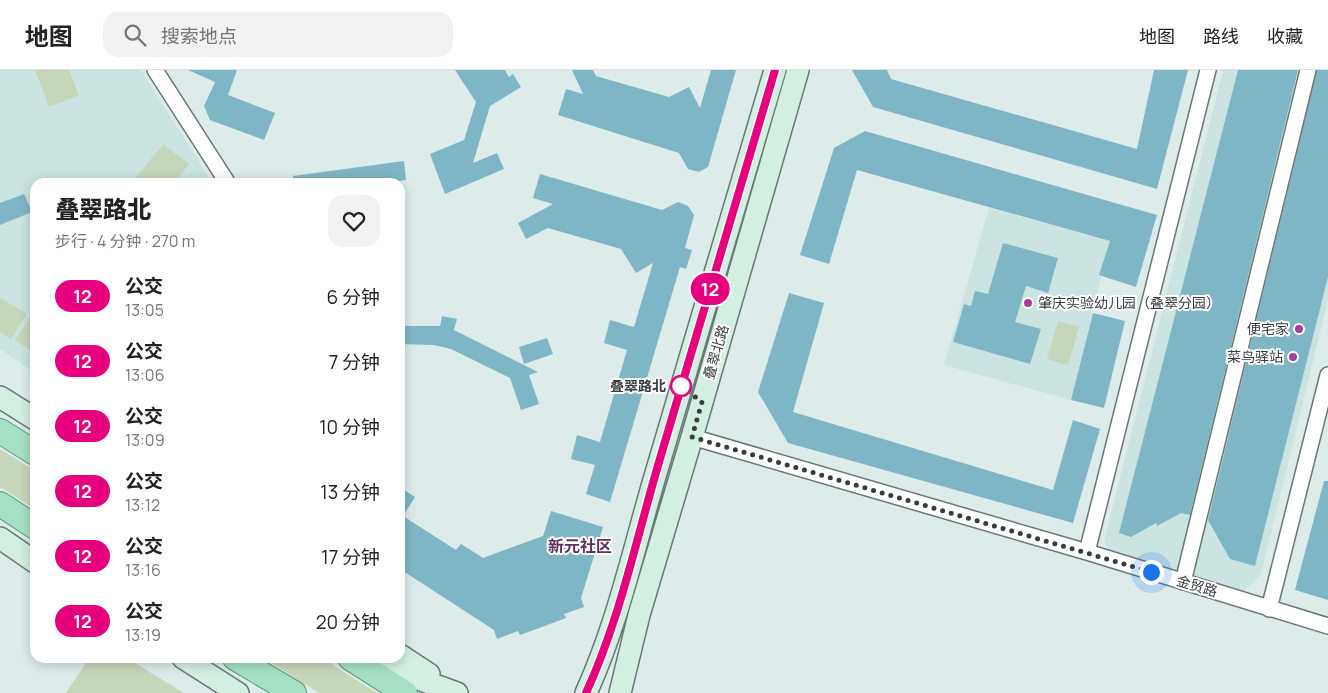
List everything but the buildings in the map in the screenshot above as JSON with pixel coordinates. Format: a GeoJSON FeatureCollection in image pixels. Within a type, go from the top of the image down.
{"type":"FeatureCollection","features":[{"type":"Feature","properties":{"kind":"main road","name":"叠翠北路"},"geometry":{"type":"LineString","coordinates":[[586,693],[597,670],[620,605],[644,514],[775,70]]}},
{"type":"Feature","properties":{"kind":"main road","name":"叠翠北路"},"geometry":{"type":"LineString","coordinates":[[620,690],[639,615],[798,70]]}},
{"type":"Feature","properties":{"kind":"main road"},"geometry":{"type":"LineString","coordinates":[[0,397],[30,416]]}},
{"type":"Feature","properties":{"kind":"main road"},"geometry":{"type":"LineString","coordinates":[[0,431],[30,450]]}},
{"type":"Feature","properties":{"kind":"main road"},"geometry":{"type":"LineString","coordinates":[[0,504],[30,524]]}},
{"type":"Feature","properties":{"kind":"main road"},"geometry":{"type":"LineString","coordinates":[[0,538],[30,559]]}},
{"type":"Feature","properties":{"kind":"main road"},"geometry":{"type":"LineString","coordinates":[[405,658],[458,693]]}},
{"type":"Feature","properties":{"kind":"main road"},"geometry":{"type":"LineString","coordinates":[[191,663],[238,693]]}},
{"type":"Feature","properties":{"kind":"main road"},"geometry":{"type":"LineString","coordinates":[[243,663],[294,693]]}},
{"type":"Feature","properties":{"kind":"main road"},"geometry":{"type":"LineString","coordinates":[[358,663],[404,693]]}},
{"type":"Feature","properties":{"kind":"main road"},"geometry":{"type":"LineString","coordinates":[[373,663],[458,693]]}},
{"type":"Feature","properties":{"kind":"main road"},"geometry":{"type":"LineString","coordinates":[[597,670],[601,687],[612,691],[620,690]]}},
{"type":"Feature","properties":{"kind":"street"},"geometry":{"type":"LineString","coordinates":[[155,70],[224,178]]}},
{"type":"Feature","properties":{"kind":"street"},"geometry":{"type":"LineString","coordinates":[[1087,552],[1208,70]]}},
{"type":"Feature","properties":{"kind":"street"},"geometry":{"type":"LineString","coordinates":[[1183,582],[1308,70]]}},
{"type":"Feature","properties":{"kind":"street"},"geometry":{"type":"LineString","coordinates":[[1270,609],[1328,375]]}},
{"type":"Feature","properties":{"kind":"street","name":"金贸路"},"geometry":{"type":"LineString","coordinates":[[692,437],[1087,552],[1328,626]]}},
{"type":"Feature","properties":{"kind":"shaded area"},"geometry":{"type":"Polygon","coordinates":[[[0,70],[141,70],[209,178],[30,178],[30,370],[0,349],[0,70]]]}},
{"type":"Feature","properties":{"kind":"shaded area"},"geometry":{"type":"Polygon","coordinates":[[[1223,70],[1328,70],[1328,300],[1261,574],[1244,591],[1113,557],[1104,541],[1223,70]]]}},
{"type":"Feature","properties":{"kind":"shaded area","name":"肇庆实验幼儿园（叠翠分园）"},"geometry":{"type":"Polygon","coordinates":[[[989,208],[1110,241],[1071,400],[944,365],[989,208]]]}},
{"type":"Feature","properties":{"kind":"green space"},"geometry":{"type":"Polygon","coordinates":[[[35,70],[69,70],[79,95],[49,107],[35,70]]]}},
{"type":"Feature","properties":{"kind":"green space"},"geometry":{"type":"Polygon","coordinates":[[[163,144],[189,164],[178,178],[135,178],[163,144]]]}},
{"type":"Feature","properties":{"kind":"green space"},"geometry":{"type":"Polygon","coordinates":[[[0,298],[27,314],[11,339],[0,332],[0,298]]]}},
{"type":"Feature","properties":{"kind":"green space"},"geometry":{"type":"Polygon","coordinates":[[[30,318],[30,350],[15,340],[30,318]]]}},
{"type":"Feature","properties":{"kind":"green space"},"geometry":{"type":"Polygon","coordinates":[[[1058,321],[1079,327],[1068,365],[1047,359],[1058,321]]]}},
{"type":"Feature","properties":{"kind":"green space"},"geometry":{"type":"Polygon","coordinates":[[[0,449],[30,468],[30,506],[0,487],[0,449]]]}},
{"type":"Feature","properties":{"kind":"green space"},"geometry":{"type":"Polygon","coordinates":[[[86,663],[135,663],[184,693],[66,693],[86,663]]]}},
{"type":"Feature","properties":{"kind":"green space"},"geometry":{"type":"Polygon","coordinates":[[[272,663],[330,663],[377,693],[319,693],[272,663]]]}},
{"type":"Feature","properties":{"kind":"bus line","name":"12"},"geometry":{"type":"LineString","coordinates":[[586,693],[597,670],[620,605],[641,523],[775,70]]}},
{"type":"Feature","properties":{"kind":"place","name":"肇庆实验幼儿园（叠翠分园）"},"geometry":{"type":"Point","coordinates":[1028,303]}},
{"type":"Feature","properties":{"kind":"place","name":"便宅家"},"geometry":{"type":"Point","coordinates":[1299,329]}},
{"type":"Feature","properties":{"kind":"place","name":"菜鸟驿站"},"geometry":{"type":"Point","coordinates":[1293,357]}},
{"type":"Feature","properties":{"kind":"place","name":"叠翠路北"},"geometry":{"type":"Point","coordinates":[681,386]}},
{"type":"Feature","properties":{"kind":"district","name":"新元社区"},"geometry":{"type":"Point","coordinates":[580,546]}},
{"type":"Feature","properties":{"kind":"route"},"geometry":{"type":"LineString","coordinates":[[681,386],[702,402],[692,437],[1151,572]]}}]}
